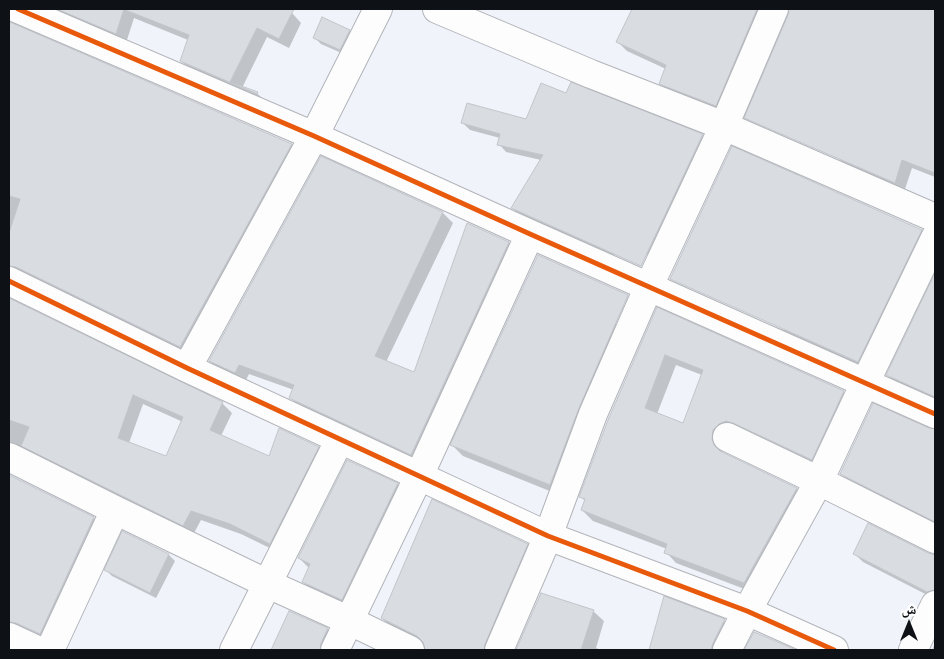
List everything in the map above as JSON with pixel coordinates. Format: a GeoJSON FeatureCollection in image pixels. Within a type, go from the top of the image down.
{"type":"FeatureCollection","features":[{"type":"Feature","properties":{"kind":"street"},"geometry":{"type":"LineString","coordinates":[[18,9],[314,136],[935,414]]}},
{"type":"Feature","properties":{"kind":"street"},"geometry":{"type":"LineString","coordinates":[[187,368],[314,136],[378,9]]}},
{"type":"Feature","properties":{"kind":"street"},"geometry":{"type":"LineString","coordinates":[[437,9],[591,74],[724,126],[935,218]]}},
{"type":"Feature","properties":{"kind":"street"},"geometry":{"type":"LineString","coordinates":[[499,650],[548,536],[593,414],[724,126],[774,9]]}},
{"type":"Feature","properties":{"kind":"street"},"geometry":{"type":"LineString","coordinates":[[335,650],[419,476],[530,234]]}},
{"type":"Feature","properties":{"kind":"street"},"geometry":{"type":"LineString","coordinates":[[727,650],[819,481],[935,238]]}},
{"type":"Feature","properties":{"kind":"street"},"geometry":{"type":"LineString","coordinates":[[9,281],[187,368],[548,536],[747,611],[834,650]]}},
{"type":"Feature","properties":{"kind":"street"},"geometry":{"type":"LineString","coordinates":[[727,437],[935,539]]}},
{"type":"Feature","properties":{"kind":"street"},"geometry":{"type":"LineString","coordinates":[[234,650],[340,439]]}},
{"type":"Feature","properties":{"kind":"street"},"geometry":{"type":"LineString","coordinates":[[9,457],[268,584],[410,650]]}},
{"type":"Feature","properties":{"kind":"street"},"geometry":{"type":"LineString","coordinates":[[50,650],[116,510]]}},
{"type":"Feature","properties":{"kind":"street"},"geometry":{"type":"LineString","coordinates":[[913,650],[935,605]]}},
{"type":"Feature","properties":{"kind":"street"},"geometry":{"type":"LineString","coordinates":[[9,638],[37,650]]}},
{"type":"Feature","properties":{"kind":"building"},"geometry":{"type":"Polygon","coordinates":[[[57,9],[124,9],[116,34],[57,9]]]}},
{"type":"Feature","properties":{"kind":"building"},"geometry":{"type":"Polygon","coordinates":[[[125,9],[294,9],[279,39],[257,28],[230,82],[258,92],[257,94],[180,61],[189,35],[125,9]]]}},
{"type":"Feature","properties":{"kind":"building"},"geometry":{"type":"Polygon","coordinates":[[[632,9],[757,9],[716,106],[659,84],[666,65],[616,42],[632,9]]]}},
{"type":"Feature","properties":{"kind":"building"},"geometry":{"type":"Polygon","coordinates":[[[789,9],[935,9],[935,173],[902,160],[895,183],[744,118],[789,9]]]}},
{"type":"Feature","properties":{"kind":"building"},"geometry":{"type":"Polygon","coordinates":[[[322,17],[350,30],[340,50],[313,38],[322,17]]]}},
{"type":"Feature","properties":{"kind":"building"},"geometry":{"type":"Polygon","coordinates":[[[10,22],[292,144],[180,347],[16,267],[9,266],[9,233],[20,199],[9,196],[10,22]]]}},
{"type":"Feature","properties":{"kind":"building"},"geometry":{"type":"Polygon","coordinates":[[[571,82],[703,134],[641,266],[511,208],[543,155],[497,145],[500,134],[461,123],[467,103],[526,119],[541,83],[566,93],[571,82]]]}},
{"type":"Feature","properties":{"kind":"building"},"geometry":{"type":"Polygon","coordinates":[[[732,146],[922,230],[858,362],[670,279],[732,146]]]}},
{"type":"Feature","properties":{"kind":"building"},"geometry":{"type":"Polygon","coordinates":[[[321,156],[443,212],[375,356],[414,372],[467,223],[509,242],[411,455],[289,398],[294,385],[239,365],[235,373],[209,361],[321,156]]]}},
{"type":"Feature","properties":{"kind":"building"},"geometry":{"type":"Polygon","coordinates":[[[538,255],[628,295],[579,408],[550,485],[450,445],[538,255]]]}},
{"type":"Feature","properties":{"kind":"building"},"geometry":{"type":"Polygon","coordinates":[[[935,273],[935,397],[886,375],[935,273]]]}},
{"type":"Feature","properties":{"kind":"building"},"geometry":{"type":"Polygon","coordinates":[[[9,298],[223,402],[210,430],[269,456],[279,428],[319,447],[270,544],[230,524],[191,511],[183,526],[21,446],[29,427],[9,420],[9,298]],[[133,395],[118,438],[166,456],[183,417],[133,395]]]}},
{"type":"Feature","properties":{"kind":"building"},"geometry":{"type":"Polygon","coordinates":[[[657,307],[844,391],[812,460],[733,423],[726,421],[719,424],[713,430],[712,439],[714,445],[720,451],[797,488],[744,583],[664,553],[667,544],[581,510],[585,499],[579,497],[608,420],[657,307]],[[665,355],[645,408],[683,423],[703,370],[665,355]]]}},
{"type":"Feature","properties":{"kind":"building"},"geometry":{"type":"Polygon","coordinates":[[[873,403],[935,429],[935,522],[840,474],[873,403]]]}},
{"type":"Feature","properties":{"kind":"building"},"geometry":{"type":"Polygon","coordinates":[[[347,460],[398,483],[342,600],[302,582],[310,564],[298,558],[347,460]]]}},
{"type":"Feature","properties":{"kind":"building"},"geometry":{"type":"Polygon","coordinates":[[[9,475],[94,517],[40,634],[16,623],[9,622],[9,475]]]}},
{"type":"Feature","properties":{"kind":"building"},"geometry":{"type":"Polygon","coordinates":[[[432,499],[528,544],[484,650],[425,650],[423,642],[417,636],[381,618],[432,499]]]}},
{"type":"Feature","properties":{"kind":"building"},"geometry":{"type":"Polygon","coordinates":[[[868,523],[935,555],[935,590],[927,592],[853,554],[868,523]]]}},
{"type":"Feature","properties":{"kind":"building"},"geometry":{"type":"Polygon","coordinates":[[[122,531],[169,554],[150,593],[104,570],[122,531]]]}},
{"type":"Feature","properties":{"kind":"building"},"geometry":{"type":"Polygon","coordinates":[[[541,593],[594,610],[581,650],[516,650],[541,593]]]}},
{"type":"Feature","properties":{"kind":"building"},"geometry":{"type":"Polygon","coordinates":[[[664,596],[725,619],[711,650],[649,650],[664,596]]]}},
{"type":"Feature","properties":{"kind":"building"},"geometry":{"type":"Polygon","coordinates":[[[289,611],[328,628],[320,650],[271,650],[289,611]]]}},
{"type":"Feature","properties":{"kind":"building"},"geometry":{"type":"Polygon","coordinates":[[[754,632],[766,637],[796,650],[744,650],[754,632]]]}},
{"type":"Feature","properties":{"kind":"cycle path"},"geometry":{"type":"LineString","coordinates":[[18,9],[314,136],[935,414]]}},
{"type":"Feature","properties":{"kind":"cycle path"},"geometry":{"type":"LineString","coordinates":[[9,281],[187,368],[548,536],[747,611],[834,650]]}}]}
